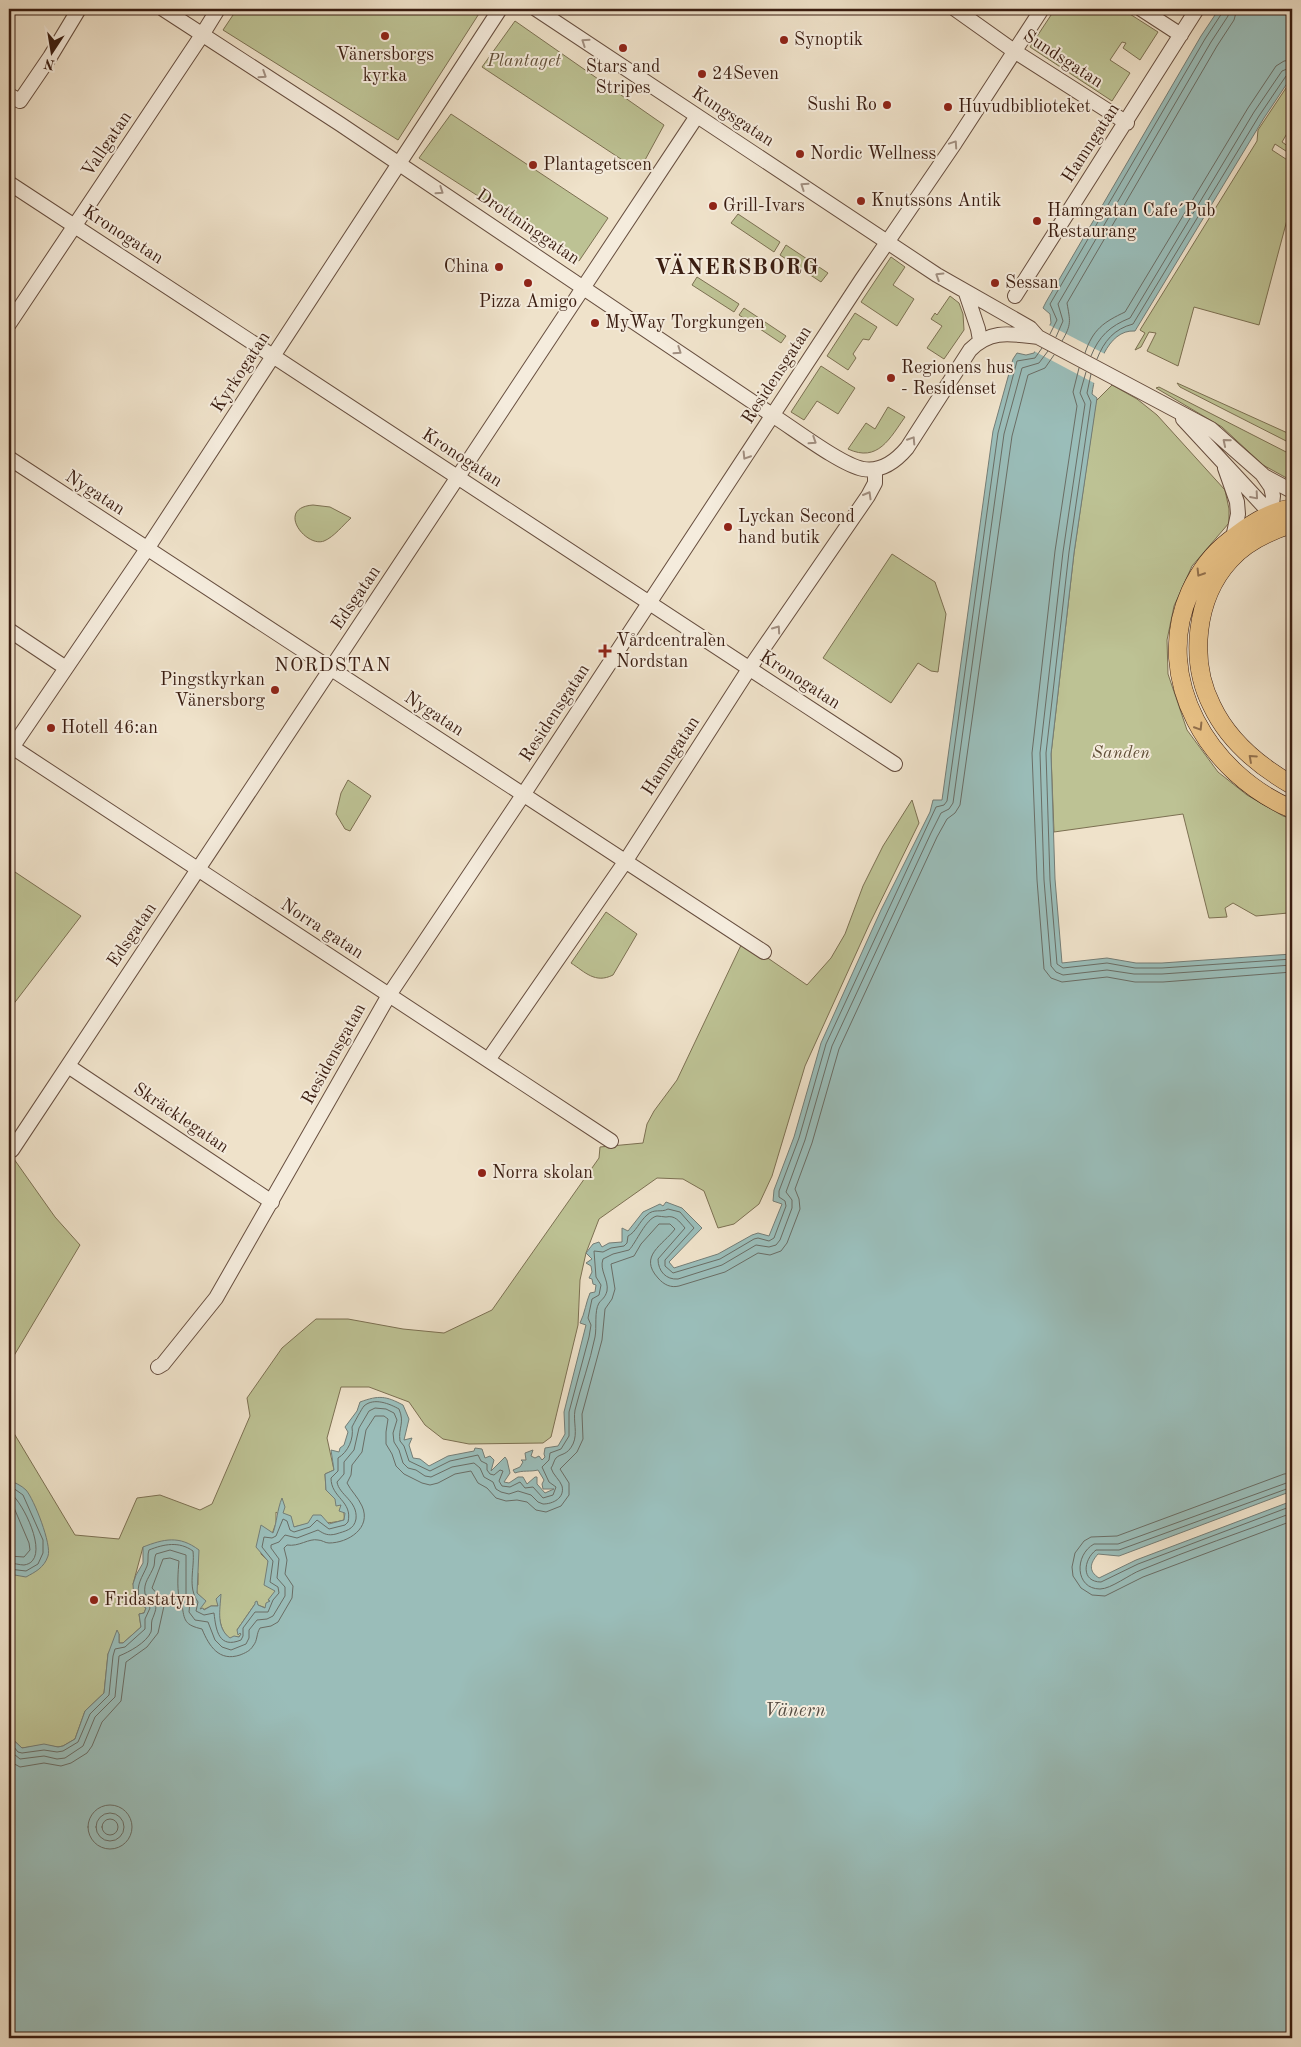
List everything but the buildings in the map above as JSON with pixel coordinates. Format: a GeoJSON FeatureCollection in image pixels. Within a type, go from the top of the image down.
{"type":"FeatureCollection","features":[{"type":"Feature","properties":{"kind":"main road"},"geometry":{"type":"LineString","coordinates":[[1292,508],[1256,521],[1218,550],[1206,563],[1196,580],[1183,610],[1178,637],[1178,668],[1181,682],[1185,697],[1197,724],[1227,765],[1269,798],[1292,809]]}},
{"type":"Feature","properties":{"kind":"main road"},"geometry":{"type":"LineString","coordinates":[[1292,524],[1266,534],[1231,559],[1207,596],[1199,626],[1199,666],[1211,706],[1223,726],[1254,760],[1272,774],[1292,785]]}},
{"type":"Feature","properties":{"kind":"street"},"geometry":{"type":"LineString","coordinates":[[9,95],[20,101],[50,57],[79,9]]}},
{"type":"Feature","properties":{"kind":"street","name":"Drottninggatan"},"geometry":{"type":"LineString","coordinates":[[163,9],[400,164],[772,415],[842,460],[864,469],[875,469]]}},
{"type":"Feature","properties":{"kind":"street","name":"Vallgatan"},"geometry":{"type":"LineString","coordinates":[[9,324],[218,9]]}},
{"type":"Feature","properties":{"kind":"street","name":"Kyrkogatan"},"geometry":{"type":"LineString","coordinates":[[10,750],[147,549],[500,9]]}},
{"type":"Feature","properties":{"kind":"street","name":"Kungsgatan"},"geometry":{"type":"LineString","coordinates":[[536,9],[887,242],[966,292],[1030,328],[1038,337]]}},
{"type":"Feature","properties":{"kind":"street","name":"Sundsgatan"},"geometry":{"type":"LineString","coordinates":[[955,9],[1014,51],[1126,123]]}},
{"type":"Feature","properties":{"kind":"street","name":"Residensgatan"},"geometry":{"type":"LineString","coordinates":[[158,1368],[194,1327],[216,1298],[388,995],[524,795],[772,415],[955,143],[1042,9]]}},
{"type":"Feature","properties":{"kind":"street"},"geometry":{"type":"LineString","coordinates":[[1141,9],[1181,35]]}},
{"type":"Feature","properties":{"kind":"street","name":"Hamngatan"},"geometry":{"type":"LineString","coordinates":[[1015,296],[1197,9]]}},
{"type":"Feature","properties":{"kind":"street","name":"Edsgatan"},"geometry":{"type":"LineString","coordinates":[[12,1150],[697,116]]}},
{"type":"Feature","properties":{"kind":"street","name":"Kronogatan"},"geometry":{"type":"LineString","coordinates":[[9,183],[894,764]]}},
{"type":"Feature","properties":{"kind":"street"},"geometry":{"type":"LineString","coordinates":[[966,292],[980,340]]}},
{"type":"Feature","properties":{"kind":"street"},"geometry":{"type":"LineString","coordinates":[[875,469],[897,459],[907,448],[970,350],[980,340],[989,336],[1008,333],[1038,337],[1211,429],[1262,474],[1292,490]]}},
{"type":"Feature","properties":{"kind":"street"},"geometry":{"type":"LineString","coordinates":[[1175,411],[1271,514],[1292,520]]}},
{"type":"Feature","properties":{"kind":"street","name":"Nygatan"},"geometry":{"type":"LineString","coordinates":[[9,458],[764,952]]}},
{"type":"Feature","properties":{"kind":"street"},"geometry":{"type":"LineString","coordinates":[[1224,462],[1237,502],[1238,514],[1233,538]]}},
{"type":"Feature","properties":{"kind":"street","name":"Hamngatan"},"geometry":{"type":"LineString","coordinates":[[488,1060],[626,862],[749,669],[868,496],[874,482],[875,469]]}},
{"type":"Feature","properties":{"kind":"street"},"geometry":{"type":"LineString","coordinates":[[1262,474],[1273,496],[1266,534]]}},
{"type":"Feature","properties":{"kind":"street"},"geometry":{"type":"LineString","coordinates":[[9,630],[66,668]]}},
{"type":"Feature","properties":{"kind":"street","name":"Norra gatan"},"geometry":{"type":"LineString","coordinates":[[10,750],[198,870],[611,1141]]}},
{"type":"Feature","properties":{"kind":"street","name":"Skräcklegatan"},"geometry":{"type":"LineString","coordinates":[[68,1066],[272,1202]]}},
{"type":"Feature","properties":{"kind":"green space"},"geometry":{"type":"Polygon","coordinates":[[[237,9],[482,9],[398,140],[223,30],[237,9]]]}},
{"type":"Feature","properties":{"kind":"green space"},"geometry":{"type":"Polygon","coordinates":[[[1055,9],[1122,9],[1158,32],[1140,60],[1123,48],[1126,43],[1122,42],[1110,60],[1130,73],[1112,101],[1030,47],[1055,9]]]}},
{"type":"Feature","properties":{"kind":"green space","name":"Plantaget"},"geometry":{"type":"Polygon","coordinates":[[[515,21],[664,125],[639,171],[482,67],[515,21]]]}},
{"type":"Feature","properties":{"kind":"green space"},"geometry":{"type":"Polygon","coordinates":[[[1292,79],[1292,125],[1282,142],[1292,149],[1292,155],[1275,144],[1272,150],[1292,163],[1292,222],[1287,220],[1259,325],[1194,307],[1178,366],[1147,351],[1156,333],[1149,332],[1141,347],[1135,350],[1145,333],[1140,330],[1257,141],[1258,130],[1292,79]]]}},
{"type":"Feature","properties":{"kind":"green space"},"geometry":{"type":"Polygon","coordinates":[[[451,114],[608,218],[579,261],[419,158],[451,114]]]}},
{"type":"Feature","properties":{"kind":"green space"},"geometry":{"type":"Polygon","coordinates":[[[738,214],[780,242],[774,252],[731,223],[738,214]]]}},
{"type":"Feature","properties":{"kind":"green space"},"geometry":{"type":"Polygon","coordinates":[[[786,245],[828,273],[821,282],[780,255],[786,245]]]}},
{"type":"Feature","properties":{"kind":"green space"},"geometry":{"type":"Polygon","coordinates":[[[891,257],[905,267],[893,285],[914,299],[897,326],[861,302],[891,257]]]}},
{"type":"Feature","properties":{"kind":"green space"},"geometry":{"type":"Polygon","coordinates":[[[697,277],[739,304],[734,312],[692,285],[697,277]]]}},
{"type":"Feature","properties":{"kind":"green space"},"geometry":{"type":"Polygon","coordinates":[[[950,296],[959,303],[963,314],[964,330],[944,359],[927,348],[942,326],[931,319],[935,313],[937,315],[950,296]]]}},
{"type":"Feature","properties":{"kind":"green space"},"geometry":{"type":"Polygon","coordinates":[[[744,308],[786,336],[781,343],[739,315],[744,308]]]}},
{"type":"Feature","properties":{"kind":"green space"},"geometry":{"type":"Polygon","coordinates":[[[855,313],[877,327],[869,340],[863,339],[853,354],[856,358],[848,370],[827,356],[855,313]]]}},
{"type":"Feature","properties":{"kind":"green space"},"geometry":{"type":"Polygon","coordinates":[[[821,366],[855,388],[838,414],[817,401],[804,420],[791,412],[821,366]]]}},
{"type":"Feature","properties":{"kind":"green space"},"geometry":{"type":"Polygon","coordinates":[[[1177,383],[1292,435],[1292,444],[1180,387],[1177,383]]]}},
{"type":"Feature","properties":{"kind":"green space","name":"Sanden"},"geometry":{"type":"Polygon","coordinates":[[[1112,385],[1137,399],[1157,415],[1225,490],[1229,509],[1229,523],[1192,566],[1174,606],[1167,640],[1168,674],[1187,730],[1218,772],[1247,795],[1283,816],[1292,819],[1292,931],[1290,931],[1288,913],[1256,916],[1233,903],[1225,908],[1227,917],[1209,918],[1183,814],[1054,832],[1051,754],[1074,553],[1096,401],[1112,385]]]}},
{"type":"Feature","properties":{"kind":"green space"},"geometry":{"type":"Polygon","coordinates":[[[1159,387],[1292,455],[1292,481],[1263,465],[1222,427],[1156,388],[1159,387]]]}},
{"type":"Feature","properties":{"kind":"green space"},"geometry":{"type":"Polygon","coordinates":[[[888,407],[905,417],[888,440],[875,451],[867,453],[858,453],[848,449],[866,423],[875,429],[888,407]]]}},
{"type":"Feature","properties":{"kind":"green space"},"geometry":{"type":"Polygon","coordinates":[[[313,505],[330,507],[351,518],[331,537],[317,542],[309,539],[303,533],[295,520],[296,513],[302,508],[313,505]]]}},
{"type":"Feature","properties":{"kind":"green space"},"geometry":{"type":"Polygon","coordinates":[[[892,554],[935,582],[946,614],[938,672],[931,671],[918,663],[891,703],[823,658],[892,554]]]}},
{"type":"Feature","properties":{"kind":"green space"},"geometry":{"type":"Polygon","coordinates":[[[348,780],[371,796],[350,831],[345,829],[336,814],[341,793],[348,780]]]}},
{"type":"Feature","properties":{"kind":"green space"},"geometry":{"type":"Polygon","coordinates":[[[912,800],[919,823],[869,925],[805,1066],[772,1176],[759,1204],[734,1224],[718,1228],[704,1191],[683,1179],[657,1178],[599,1219],[586,1253],[580,1280],[578,1325],[551,1437],[543,1443],[469,1444],[443,1439],[425,1425],[409,1402],[369,1387],[341,1387],[327,1438],[334,1470],[325,1474],[326,1490],[342,1507],[344,1520],[294,1527],[276,1512],[276,1523],[272,1534],[261,1526],[261,1554],[268,1561],[276,1591],[266,1608],[255,1604],[237,1630],[241,1634],[239,1637],[230,1639],[226,1635],[220,1622],[218,1602],[218,1606],[200,1609],[202,1598],[197,1593],[196,1586],[198,1585],[198,1573],[143,1547],[133,1584],[146,1608],[144,1613],[139,1614],[141,1627],[123,1643],[119,1643],[119,1634],[108,1654],[104,1693],[85,1711],[75,1739],[58,1747],[44,1745],[22,1748],[9,1736],[9,1425],[75,1535],[119,1539],[137,1498],[160,1495],[200,1510],[212,1504],[250,1416],[247,1398],[282,1348],[316,1319],[348,1319],[403,1329],[444,1333],[492,1310],[599,1158],[600,1147],[643,1143],[647,1124],[654,1111],[677,1080],[743,941],[807,985],[831,958],[845,934],[863,886],[883,846],[912,800]]]}},
{"type":"Feature","properties":{"kind":"green space"},"geometry":{"type":"Polygon","coordinates":[[[9,868],[81,916],[9,1010],[9,868]]]}},
{"type":"Feature","properties":{"kind":"green space"},"geometry":{"type":"Polygon","coordinates":[[[606,912],[637,934],[613,975],[595,978],[571,963],[606,912]]]}},
{"type":"Feature","properties":{"kind":"green space"},"geometry":{"type":"Polygon","coordinates":[[[9,1152],[55,1217],[80,1245],[9,1364],[9,1152]]]}},
{"type":"Feature","properties":{"kind":"water","name":"Vänern"},"geometry":{"type":"Polygon","coordinates":[[[1219,9],[1292,9],[1292,76],[1264,118],[1135,331],[1125,332],[1110,344],[1104,353],[1096,374],[1092,394],[1097,398],[1074,553],[1051,754],[1055,879],[1062,963],[1107,958],[1136,963],[1162,963],[1292,954],[1292,1491],[1119,1556],[1098,1554],[1091,1567],[1093,1573],[1099,1578],[1136,1560],[1292,1501],[1292,2038],[9,2038],[9,1736],[22,1748],[44,1744],[58,1747],[75,1739],[85,1711],[104,1693],[108,1654],[117,1630],[119,1643],[123,1643],[141,1627],[139,1614],[144,1613],[146,1608],[134,1601],[133,1584],[143,1563],[143,1547],[165,1540],[178,1540],[192,1545],[199,1550],[197,1593],[206,1601],[200,1609],[203,1608],[204,1610],[211,1606],[218,1606],[216,1599],[221,1594],[220,1618],[223,1629],[230,1638],[234,1636],[239,1637],[241,1634],[238,1635],[237,1630],[255,1602],[257,1601],[258,1605],[265,1608],[266,1603],[270,1601],[268,1600],[275,1591],[264,1585],[268,1561],[256,1547],[261,1525],[273,1533],[282,1498],[285,1507],[283,1513],[291,1516],[294,1527],[308,1523],[313,1515],[321,1515],[329,1524],[344,1520],[345,1513],[339,1511],[341,1505],[336,1506],[335,1499],[326,1490],[325,1474],[334,1470],[331,1450],[339,1452],[340,1448],[344,1445],[348,1432],[345,1427],[357,1411],[360,1402],[372,1398],[387,1398],[403,1405],[409,1419],[404,1440],[412,1438],[409,1445],[413,1458],[420,1459],[429,1466],[448,1456],[474,1451],[475,1448],[482,1449],[485,1458],[490,1456],[494,1460],[491,1471],[505,1457],[507,1460],[510,1473],[504,1482],[509,1483],[518,1477],[523,1477],[527,1484],[537,1477],[537,1484],[545,1493],[554,1489],[543,1489],[542,1484],[544,1480],[538,1470],[515,1473],[513,1470],[520,1467],[523,1462],[521,1460],[526,1460],[525,1453],[533,1450],[531,1456],[535,1458],[539,1456],[542,1460],[545,1457],[545,1448],[558,1446],[565,1434],[564,1412],[586,1325],[580,1323],[590,1293],[595,1292],[596,1285],[589,1278],[592,1272],[591,1266],[586,1263],[592,1259],[586,1253],[593,1244],[599,1242],[602,1247],[609,1243],[622,1242],[622,1228],[628,1231],[643,1212],[660,1204],[663,1206],[666,1202],[682,1208],[702,1228],[669,1262],[674,1268],[718,1254],[752,1235],[758,1233],[769,1236],[782,1204],[773,1201],[774,1190],[794,1137],[821,1043],[881,910],[930,812],[933,800],[942,800],[993,431],[1013,359],[1017,353],[1026,355],[1034,353],[1051,323],[1050,314],[1043,308],[1046,302],[1201,36],[1219,9]]]}},
{"type":"Feature","properties":{"kind":"water"},"geometry":{"type":"Polygon","coordinates":[[[9,1480],[26,1490],[29,1495],[38,1512],[49,1550],[44,1564],[26,1577],[9,1574],[9,1480]]]}},
{"type":"Feature","properties":{"kind":"pier"},"geometry":{"type":"Polygon","coordinates":[[[1047,324],[1107,355],[1096,384],[1032,350],[1047,324]]]}},
{"type":"Feature","properties":{"kind":"place","name":"Vänersborgs kyrka"},"geometry":{"type":"Point","coordinates":[385,36]}},
{"type":"Feature","properties":{"kind":"place","name":"Synoptik"},"geometry":{"type":"Point","coordinates":[784,40]}},
{"type":"Feature","properties":{"kind":"place","name":"Stars and Stripes"},"geometry":{"type":"Point","coordinates":[623,48]}},
{"type":"Feature","properties":{"kind":"place","name":"24Seven"},"geometry":{"type":"Point","coordinates":[702,74]}},
{"type":"Feature","properties":{"kind":"place","name":"Sushi Ro"},"geometry":{"type":"Point","coordinates":[887,105]}},
{"type":"Feature","properties":{"kind":"place","name":"Huvudbiblioteket"},"geometry":{"type":"Point","coordinates":[948,107]}},
{"type":"Feature","properties":{"kind":"place","name":"Nordic Wellness"},"geometry":{"type":"Point","coordinates":[800,154]}},
{"type":"Feature","properties":{"kind":"place","name":"Plantagetscen"},"geometry":{"type":"Point","coordinates":[533,165]}},
{"type":"Feature","properties":{"kind":"place","name":"Knutssons Antik"},"geometry":{"type":"Point","coordinates":[861,201]}},
{"type":"Feature","properties":{"kind":"place","name":"Grill-Ivars"},"geometry":{"type":"Point","coordinates":[713,206]}},
{"type":"Feature","properties":{"kind":"place","name":"Hamngatan Cafe´Pub Restaurang"},"geometry":{"type":"Point","coordinates":[1037,221]}},
{"type":"Feature","properties":{"kind":"place","name":"China"},"geometry":{"type":"Point","coordinates":[499,267]}},
{"type":"Feature","properties":{"kind":"place","name":"Pizza Amigo"},"geometry":{"type":"Point","coordinates":[528,283]}},
{"type":"Feature","properties":{"kind":"place","name":"Sessan"},"geometry":{"type":"Point","coordinates":[995,283]}},
{"type":"Feature","properties":{"kind":"place","name":"MyWay Torgkungen"},"geometry":{"type":"Point","coordinates":[595,323]}},
{"type":"Feature","properties":{"kind":"place","name":"Regionens hus - Residenset"},"geometry":{"type":"Point","coordinates":[891,378]}},
{"type":"Feature","properties":{"kind":"place","name":"Lyckan Second hand butik"},"geometry":{"type":"Point","coordinates":[728,527]}},
{"type":"Feature","properties":{"kind":"place","name":"Vårdcentralen Nordstan"},"geometry":{"type":"Point","coordinates":[605,651]}},
{"type":"Feature","properties":{"kind":"place","name":"Pingstkyrkan Vänersborg"},"geometry":{"type":"Point","coordinates":[275,690]}},
{"type":"Feature","properties":{"kind":"place","name":"Hotell 46:an"},"geometry":{"type":"Point","coordinates":[51,728]}},
{"type":"Feature","properties":{"kind":"place","name":"Norra skolan"},"geometry":{"type":"Point","coordinates":[482,1173]}},
{"type":"Feature","properties":{"kind":"place","name":"Fridastatyn"},"geometry":{"type":"Point","coordinates":[94,1600]}},
{"type":"Feature","properties":{"kind":"district","name":"VÄNERSBORG"},"geometry":{"type":"Point","coordinates":[737,268]}},
{"type":"Feature","properties":{"kind":"district","name":"NORDSTAN"},"geometry":{"type":"Point","coordinates":[333,666]}}]}
